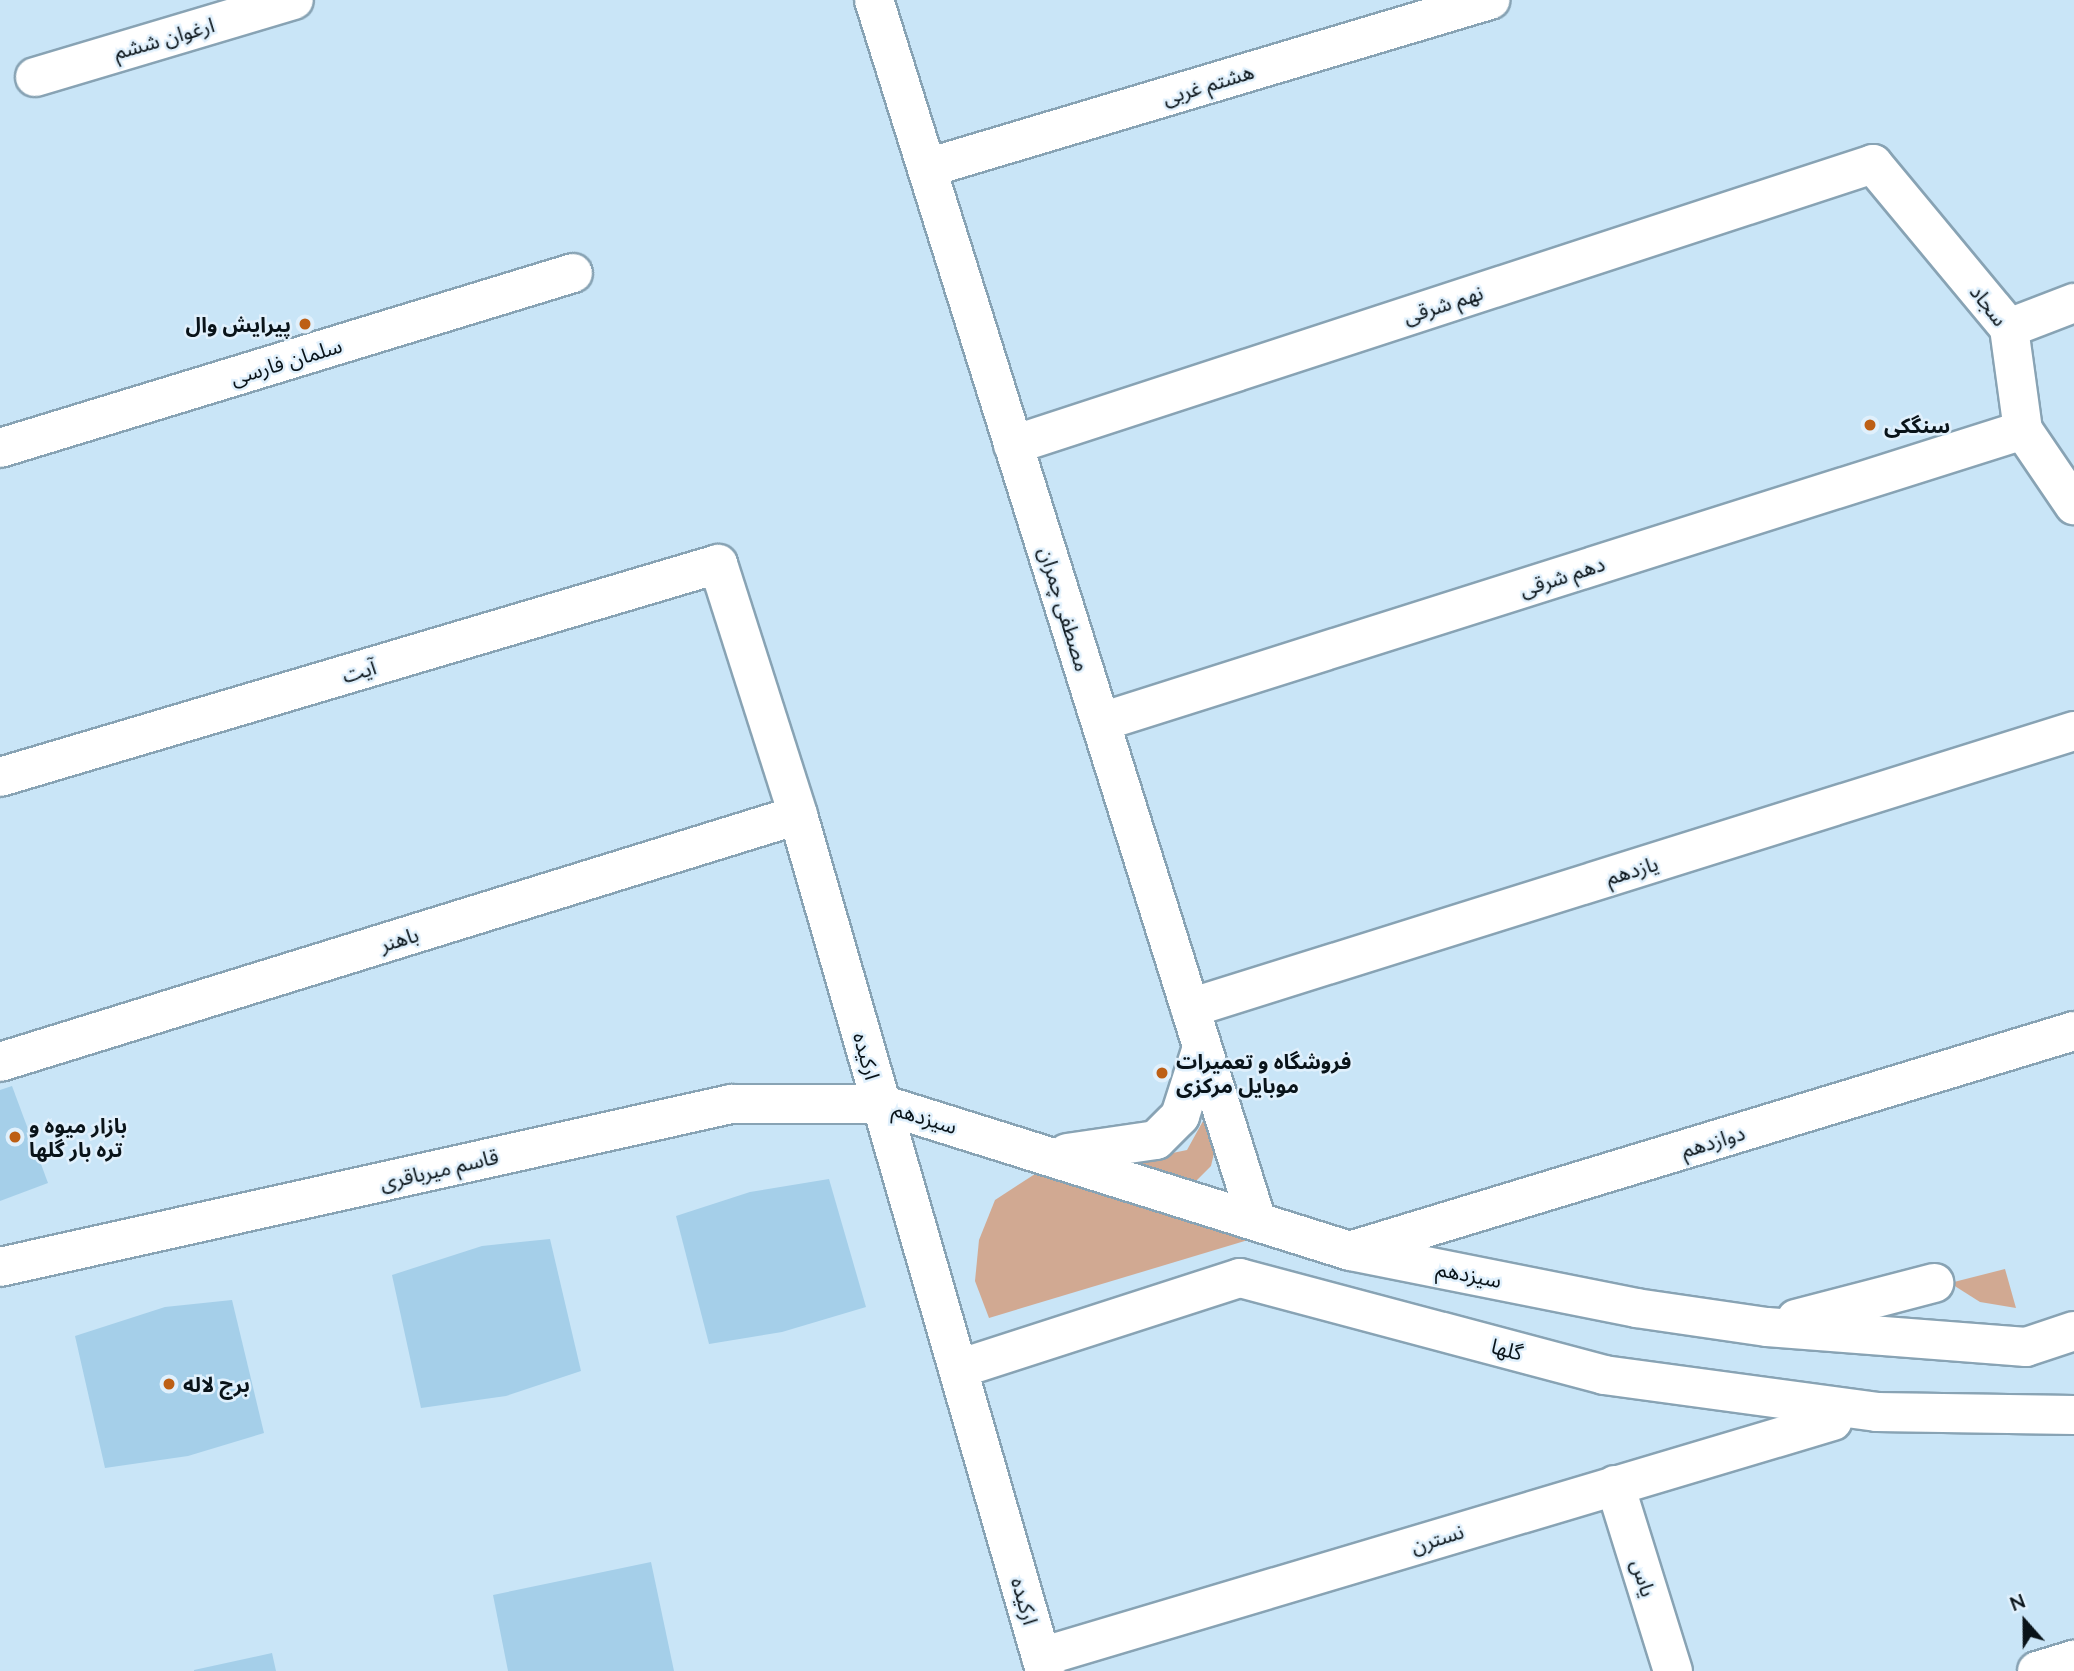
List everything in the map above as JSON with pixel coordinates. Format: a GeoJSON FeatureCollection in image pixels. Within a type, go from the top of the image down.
{"type":"FeatureCollection","features":[{"type":"Feature","properties":{"kind":"street","name":"ارغوان ششم"},"geometry":{"type":"LineString","coordinates":[[35,77],[294,0]]}},
{"type":"Feature","properties":{"kind":"street","name":"مصطفی چمران"},"geometry":{"type":"LineString","coordinates":[[874,0],[1256,1219]]}},
{"type":"Feature","properties":{"kind":"street","name":"هشتم غربی"},"geometry":{"type":"LineString","coordinates":[[927,168],[1490,0]]}},
{"type":"Feature","properties":{"kind":"street","name":"سجاد"},"geometry":{"type":"LineString","coordinates":[[1873,164],[2009,328],[2023,430],[2074,505]]}},
{"type":"Feature","properties":{"kind":"street","name":"نهم شرقی"},"geometry":{"type":"LineString","coordinates":[[1013,444],[1873,164]]}},
{"type":"Feature","properties":{"kind":"street","name":"سلمان فارسی"},"geometry":{"type":"LineString","coordinates":[[0,449],[573,273]]}},
{"type":"Feature","properties":{"kind":"street"},"geometry":{"type":"LineString","coordinates":[[2009,328],[2074,303]]}},
{"type":"Feature","properties":{"kind":"street","name":"دهم شرقی"},"geometry":{"type":"LineString","coordinates":[[1101,722],[2023,430]]}},
{"type":"Feature","properties":{"kind":"street","name":"آیت"},"geometry":{"type":"LineString","coordinates":[[0,777],[718,564]]}},
{"type":"Feature","properties":{"kind":"street","name":"ارکیده"},"geometry":{"type":"LineString","coordinates":[[718,564],[798,816],[1043,1664]]}},
{"type":"Feature","properties":{"kind":"street","name":"یازدهم"},"geometry":{"type":"LineString","coordinates":[[1190,1008],[2074,731]]}},
{"type":"Feature","properties":{"kind":"street","name":"باهنر"},"geometry":{"type":"LineString","coordinates":[[0,1062],[798,816]]}},
{"type":"Feature","properties":{"kind":"street","name":"دوازدهم"},"geometry":{"type":"LineString","coordinates":[[1351,1251],[2074,1031]]}},
{"type":"Feature","properties":{"kind":"street"},"geometry":{"type":"LineString","coordinates":[[1042,1153],[1111,1151],[1156,1140],[1180,1116],[1202,1047]]}},
{"type":"Feature","properties":{"kind":"street","name":"قاسم میرباقری"},"geometry":{"type":"LineString","coordinates":[[0,1268],[731,1104],[881,1104]]}},
{"type":"Feature","properties":{"kind":"street","name":"سیزدهم"},"geometry":{"type":"LineString","coordinates":[[881,1104],[1256,1219],[1351,1251],[1767,1327],[2026,1346],[2074,1331]]}},
{"type":"Feature","properties":{"kind":"street","name":"گلها"},"geometry":{"type":"LineString","coordinates":[[958,1369],[1240,1278],[1658,1384],[1878,1412],[2074,1415]]}},
{"type":"Feature","properties":{"kind":"street"},"geometry":{"type":"LineString","coordinates":[[1767,1327],[1934,1283]]}},
{"type":"Feature","properties":{"kind":"street","name":"نسترن"},"geometry":{"type":"LineString","coordinates":[[1043,1664],[1615,1485],[1833,1421]]}},
{"type":"Feature","properties":{"kind":"street","name":"یاس"},"geometry":{"type":"LineString","coordinates":[[1615,1485],[1674,1671]]}},
{"type":"Feature","properties":{"kind":"street"},"geometry":{"type":"LineString","coordinates":[[2037,1671],[2074,1660]]}},
{"type":"Feature","properties":{"kind":"shaded area"},"geometry":{"type":"Polygon","coordinates":[[[1203,1121],[1215,1149],[1211,1166],[1196,1181],[1124,1163],[1187,1150],[1203,1121]]]}},
{"type":"Feature","properties":{"kind":"shaded area"},"geometry":{"type":"Polygon","coordinates":[[[1035,1174],[1258,1237],[989,1318],[975,1281],[979,1240],[995,1200],[1035,1174]]]}},
{"type":"Feature","properties":{"kind":"shaded area"},"geometry":{"type":"Polygon","coordinates":[[[2005,1269],[2016,1308],[1980,1302],[1950,1283],[2005,1269]]]}},
{"type":"Feature","properties":{"kind":"building","name":"بازار میوه و تره بار گلها"},"geometry":{"type":"Polygon","coordinates":[[[12,1086],[48,1183],[0,1201],[0,1090],[12,1086]]]}},
{"type":"Feature","properties":{"kind":"building"},"geometry":{"type":"Polygon","coordinates":[[[829,1179],[866,1307],[782,1332],[709,1344],[676,1216],[750,1192],[829,1179]]]}},
{"type":"Feature","properties":{"kind":"building"},"geometry":{"type":"Polygon","coordinates":[[[550,1239],[581,1371],[506,1396],[421,1408],[392,1275],[482,1246],[550,1239]]]}},
{"type":"Feature","properties":{"kind":"building","name":"برج لاله"},"geometry":{"type":"Polygon","coordinates":[[[232,1300],[264,1433],[188,1456],[105,1468],[75,1336],[165,1307],[232,1300]]]}},
{"type":"Feature","properties":{"kind":"building"},"geometry":{"type":"Polygon","coordinates":[[[651,1562],[674,1671],[508,1671],[493,1595],[651,1562]]]}},
{"type":"Feature","properties":{"kind":"building"},"geometry":{"type":"Polygon","coordinates":[[[272,1653],[276,1671],[194,1671],[194,1670],[272,1653]]]}},
{"type":"Feature","properties":{"kind":"place","name":"پیرایش وال"},"geometry":{"type":"Point","coordinates":[305,324]}},
{"type":"Feature","properties":{"kind":"place","name":"سنگکی"},"geometry":{"type":"Point","coordinates":[1870,425]}},
{"type":"Feature","properties":{"kind":"place","name":"فروشگاه و تعمیرات موبایل مرکزی"},"geometry":{"type":"Point","coordinates":[1162,1073]}},
{"type":"Feature","properties":{"kind":"place","name":"بازار میوه و تره بار گلها"},"geometry":{"type":"Point","coordinates":[15,1137]}},
{"type":"Feature","properties":{"kind":"place","name":"برج لاله"},"geometry":{"type":"Point","coordinates":[169,1384]}}]}
